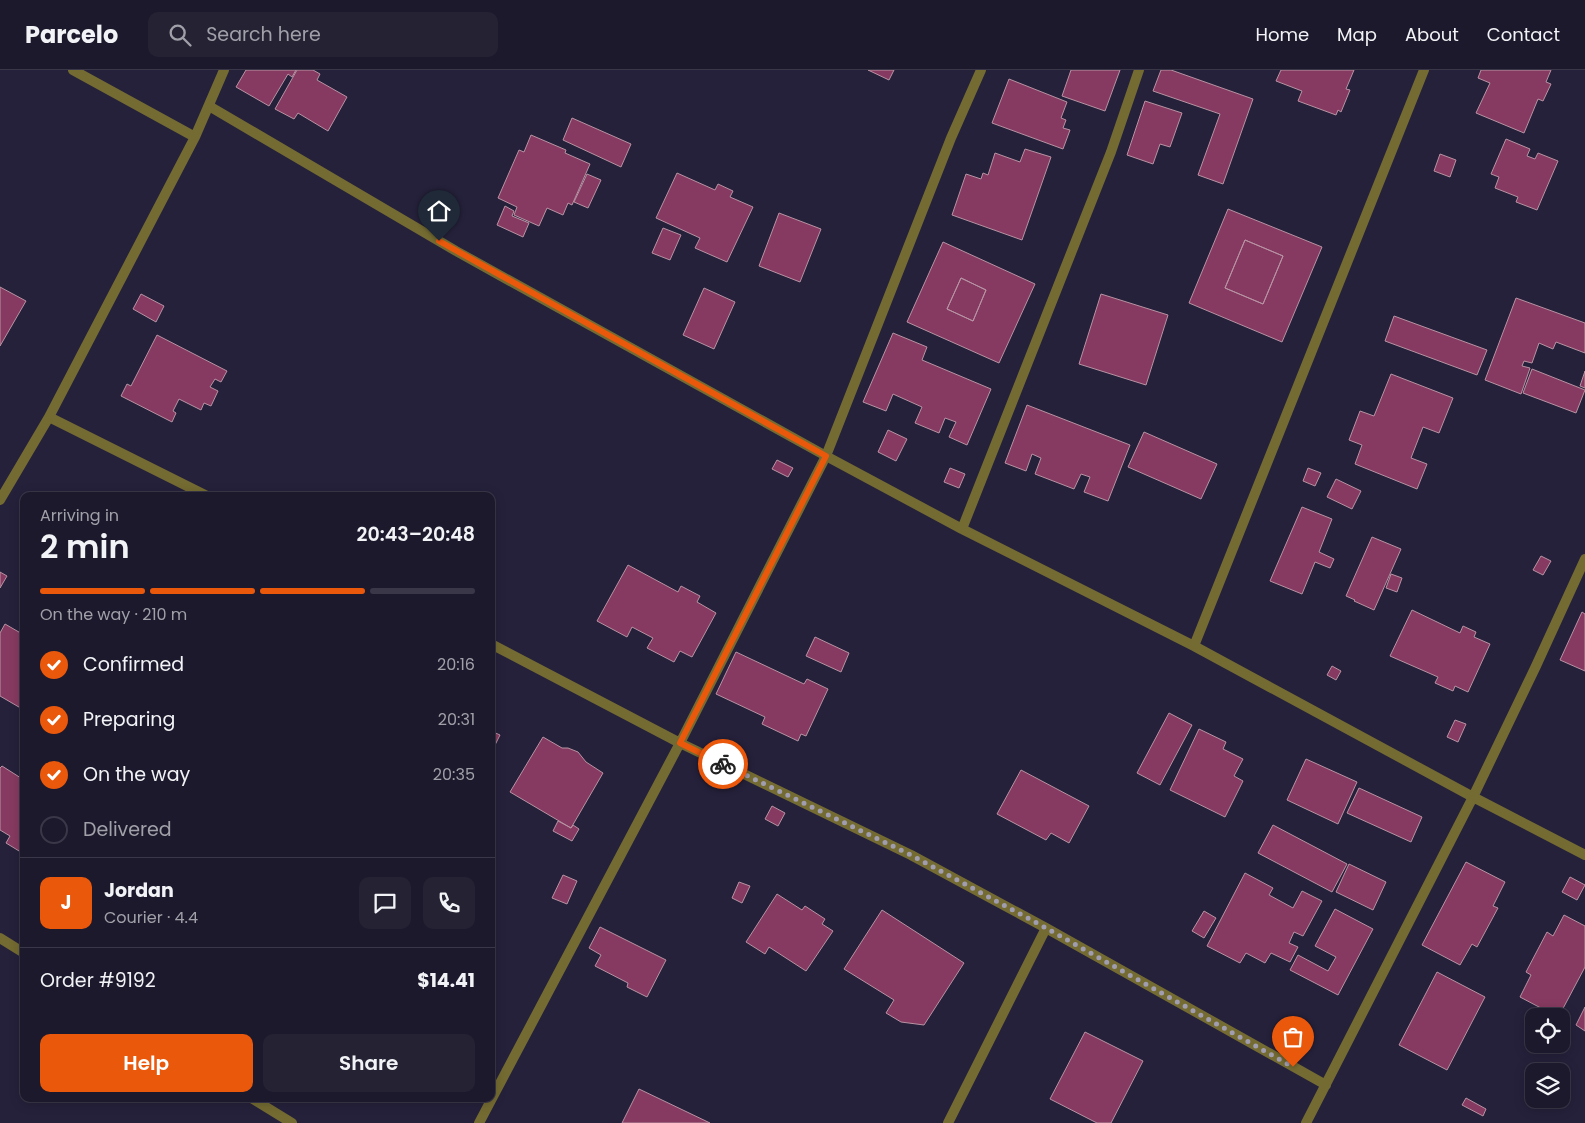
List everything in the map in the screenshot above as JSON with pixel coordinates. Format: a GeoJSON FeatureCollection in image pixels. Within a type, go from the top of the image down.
{"type":"FeatureCollection","features":[{"type":"Feature","properties":{"kind":"street"},"geometry":{"type":"LineString","coordinates":[[73,70],[195,137]]}},
{"type":"Feature","properties":{"kind":"street"},"geometry":{"type":"LineString","coordinates":[[0,500],[48,417],[195,137],[224,70]]}},
{"type":"Feature","properties":{"kind":"street"},"geometry":{"type":"LineString","coordinates":[[495,1093],[680,743],[826,456],[951,138],[981,70]]}},
{"type":"Feature","properties":{"kind":"street"},"geometry":{"type":"LineString","coordinates":[[962,529],[1111,152],[1139,70]]}},
{"type":"Feature","properties":{"kind":"street"},"geometry":{"type":"LineString","coordinates":[[1194,646],[1424,70]]}},
{"type":"Feature","properties":{"kind":"street"},"geometry":{"type":"LineString","coordinates":[[209,106],[456,251],[826,456],[962,529],[1194,646],[1473,798],[1585,855]]}},
{"type":"Feature","properties":{"kind":"street"},"geometry":{"type":"LineString","coordinates":[[48,417],[199,492]]}},
{"type":"Feature","properties":{"kind":"street"},"geometry":{"type":"LineString","coordinates":[[1306,1123],[1473,798],[1585,559]]}},
{"type":"Feature","properties":{"kind":"street"},"geometry":{"type":"LineString","coordinates":[[495,646],[680,743],[911,855],[1046,928],[1326,1085]]}},
{"type":"Feature","properties":{"kind":"street"},"geometry":{"type":"LineString","coordinates":[[948,1123],[1046,928]]}},
{"type":"Feature","properties":{"kind":"street"},"geometry":{"type":"LineString","coordinates":[[0,938],[20,950]]}},
{"type":"Feature","properties":{"kind":"street"},"geometry":{"type":"LineString","coordinates":[[258,1102],[292,1123]]}},
{"type":"Feature","properties":{"kind":"street"},"geometry":{"type":"LineString","coordinates":[[479,1123],[490,1102]]}},
{"type":"Feature","properties":{"kind":"building"},"geometry":{"type":"Polygon","coordinates":[[[246,70],[296,70],[292,77],[288,74],[269,106],[236,87],[246,70]]]}},
{"type":"Feature","properties":{"kind":"building"},"geometry":{"type":"Polygon","coordinates":[[[297,70],[313,70],[320,74],[317,80],[347,97],[328,131],[298,113],[294,119],[275,109],[297,70]]]}},
{"type":"Feature","properties":{"kind":"building"},"geometry":{"type":"Polygon","coordinates":[[[868,70],[894,70],[889,80],[868,70]]]}},
{"type":"Feature","properties":{"kind":"building"},"geometry":{"type":"Polygon","coordinates":[[[1071,70],[1120,70],[1105,111],[1062,96],[1071,70]]]}},
{"type":"Feature","properties":{"kind":"building"},"geometry":{"type":"Polygon","coordinates":[[[1161,70],[1171,70],[1253,99],[1223,184],[1198,175],[1220,114],[1153,91],[1161,70]]]}},
{"type":"Feature","properties":{"kind":"building"},"geometry":{"type":"Polygon","coordinates":[[[1281,70],[1354,70],[1346,89],[1350,90],[1341,112],[1338,110],[1336,115],[1298,101],[1302,91],[1276,81],[1281,70]]]}},
{"type":"Feature","properties":{"kind":"building"},"geometry":{"type":"Polygon","coordinates":[[[1481,70],[1551,70],[1546,82],[1551,84],[1543,101],[1538,99],[1524,133],[1476,113],[1490,83],[1478,78],[1481,70]]]}},
{"type":"Feature","properties":{"kind":"building"},"geometry":{"type":"Polygon","coordinates":[[[1009,79],[1067,102],[1061,118],[1066,120],[1063,128],[1070,130],[1063,149],[992,123],[1009,79]]]}},
{"type":"Feature","properties":{"kind":"building"},"geometry":{"type":"Polygon","coordinates":[[[1145,101],[1182,113],[1170,147],[1160,144],[1153,164],[1127,155],[1145,101]]]}},
{"type":"Feature","properties":{"kind":"building"},"geometry":{"type":"Polygon","coordinates":[[[572,118],[631,144],[621,167],[563,140],[572,118]]]}},
{"type":"Feature","properties":{"kind":"building"},"geometry":{"type":"Polygon","coordinates":[[[531,135],[566,150],[565,153],[590,164],[572,205],[568,203],[563,215],[547,208],[539,226],[514,215],[517,207],[498,198],[519,150],[524,152],[531,135]]]}},
{"type":"Feature","properties":{"kind":"building"},"geometry":{"type":"Polygon","coordinates":[[[1506,139],[1530,149],[1527,156],[1535,159],[1538,153],[1558,161],[1537,210],[1516,202],[1518,197],[1495,188],[1499,177],[1491,174],[1506,139]]]}},
{"type":"Feature","properties":{"kind":"building"},"geometry":{"type":"Polygon","coordinates":[[[1025,149],[1051,157],[1022,240],[952,215],[966,174],[981,179],[983,173],[988,175],[995,153],[1020,162],[1025,149]]]}},
{"type":"Feature","properties":{"kind":"building"},"geometry":{"type":"Polygon","coordinates":[[[1440,154],[1456,160],[1450,177],[1434,171],[1440,154]]]}},
{"type":"Feature","properties":{"kind":"building"},"geometry":{"type":"Polygon","coordinates":[[[677,173],[715,190],[718,184],[733,191],[730,197],[753,207],[727,262],[695,248],[700,238],[656,218],[677,173]]]}},
{"type":"Feature","properties":{"kind":"building"},"geometry":{"type":"Polygon","coordinates":[[[587,174],[601,180],[588,208],[574,202],[587,174]]]}},
{"type":"Feature","properties":{"kind":"building"},"geometry":{"type":"Polygon","coordinates":[[[505,206],[514,211],[512,216],[529,223],[523,237],[497,225],[505,206]]]}},
{"type":"Feature","properties":{"kind":"building"},"geometry":{"type":"Polygon","coordinates":[[[1228,209],[1322,247],[1282,342],[1189,303],[1228,209]],[[1245,240],[1225,288],[1263,304],[1283,256],[1245,240]]]}},
{"type":"Feature","properties":{"kind":"building"},"geometry":{"type":"Polygon","coordinates":[[[779,213],[821,229],[800,282],[759,266],[779,213]]]}},
{"type":"Feature","properties":{"kind":"building"},"geometry":{"type":"Polygon","coordinates":[[[663,228],[681,235],[670,260],[652,253],[663,228]]]}},
{"type":"Feature","properties":{"kind":"building"},"geometry":{"type":"Polygon","coordinates":[[[1245,240],[1283,256],[1263,304],[1225,288],[1245,240]]]}},
{"type":"Feature","properties":{"kind":"building"},"geometry":{"type":"Polygon","coordinates":[[[943,242],[1035,284],[999,363],[907,322],[943,242]],[[961,278],[947,309],[973,321],[986,290],[961,278]]]}},
{"type":"Feature","properties":{"kind":"building"},"geometry":{"type":"Polygon","coordinates":[[[961,278],[986,290],[973,321],[947,309],[961,278]]]}},
{"type":"Feature","properties":{"kind":"building"},"geometry":{"type":"Polygon","coordinates":[[[0,287],[26,301],[0,346],[0,287]]]}},
{"type":"Feature","properties":{"kind":"building"},"geometry":{"type":"Polygon","coordinates":[[[704,288],[735,302],[714,349],[683,335],[704,288]]]}},
{"type":"Feature","properties":{"kind":"building"},"geometry":{"type":"Polygon","coordinates":[[[141,294],[164,306],[156,322],[133,309],[141,294]]]}},
{"type":"Feature","properties":{"kind":"building"},"geometry":{"type":"Polygon","coordinates":[[[1101,294],[1168,315],[1146,385],[1079,364],[1101,294]]]}},
{"type":"Feature","properties":{"kind":"building"},"geometry":{"type":"Polygon","coordinates":[[[1516,298],[1585,323],[1585,353],[1556,342],[1553,349],[1539,343],[1532,363],[1524,361],[1522,366],[1530,368],[1521,394],[1485,380],[1516,298]]]}},
{"type":"Feature","properties":{"kind":"building"},"geometry":{"type":"Polygon","coordinates":[[[1394,316],[1487,350],[1477,375],[1385,341],[1394,316]]]}},
{"type":"Feature","properties":{"kind":"building"},"geometry":{"type":"Polygon","coordinates":[[[893,333],[927,347],[922,360],[991,389],[967,445],[949,437],[956,422],[945,418],[939,433],[915,423],[922,407],[893,394],[886,411],[863,402],[893,333]]]}},
{"type":"Feature","properties":{"kind":"building"},"geometry":{"type":"Polygon","coordinates":[[[157,335],[227,371],[221,382],[215,379],[210,387],[218,391],[211,406],[204,403],[201,410],[179,399],[173,411],[176,413],[172,422],[121,396],[127,384],[131,386],[157,335]]]}},
{"type":"Feature","properties":{"kind":"building"},"geometry":{"type":"Polygon","coordinates":[[[1532,369],[1585,390],[1576,413],[1523,393],[1532,369]]]}},
{"type":"Feature","properties":{"kind":"building"},"geometry":{"type":"Polygon","coordinates":[[[1585,371],[1585,388],[1580,386],[1585,371]]]}},
{"type":"Feature","properties":{"kind":"building"},"geometry":{"type":"Polygon","coordinates":[[[1391,374],[1453,398],[1439,433],[1423,427],[1411,458],[1427,464],[1417,489],[1355,464],[1362,445],[1349,440],[1360,411],[1374,416],[1391,374]]]}},
{"type":"Feature","properties":{"kind":"building"},"geometry":{"type":"Polygon","coordinates":[[[1027,405],[1130,445],[1108,501],[1084,492],[1090,477],[1081,474],[1074,489],[1035,474],[1041,458],[1032,454],[1026,471],[1005,463],[1027,405]]]}},
{"type":"Feature","properties":{"kind":"building"},"geometry":{"type":"Polygon","coordinates":[[[888,430],[907,439],[896,461],[878,452],[888,430]]]}},
{"type":"Feature","properties":{"kind":"building"},"geometry":{"type":"Polygon","coordinates":[[[1144,432],[1217,464],[1201,499],[1128,467],[1144,432]]]}},
{"type":"Feature","properties":{"kind":"building"},"geometry":{"type":"Polygon","coordinates":[[[777,460],[793,468],[788,477],[772,469],[777,460]]]}},
{"type":"Feature","properties":{"kind":"building"},"geometry":{"type":"Polygon","coordinates":[[[950,468],[965,474],[959,488],[944,482],[950,468]]]}},
{"type":"Feature","properties":{"kind":"building"},"geometry":{"type":"Polygon","coordinates":[[[1308,468],[1321,473],[1315,486],[1303,481],[1308,468]]]}},
{"type":"Feature","properties":{"kind":"building"},"geometry":{"type":"Polygon","coordinates":[[[1336,479],[1361,491],[1352,509],[1327,497],[1336,479]]]}},
{"type":"Feature","properties":{"kind":"building"},"geometry":{"type":"Polygon","coordinates":[[[1302,507],[1332,519],[1319,552],[1334,559],[1330,568],[1315,562],[1302,594],[1270,581],[1302,507]]]}},
{"type":"Feature","properties":{"kind":"building"},"geometry":{"type":"Polygon","coordinates":[[[1372,537],[1401,549],[1374,610],[1346,596],[1372,537]]]}},
{"type":"Feature","properties":{"kind":"building"},"geometry":{"type":"Polygon","coordinates":[[[1541,556],[1551,561],[1543,575],[1533,570],[1541,556]]]}},
{"type":"Feature","properties":{"kind":"building"},"geometry":{"type":"Polygon","coordinates":[[[628,565],[678,592],[681,586],[700,596],[697,602],[716,613],[692,657],[680,651],[674,662],[647,648],[653,638],[632,627],[627,637],[597,621],[628,565]]]}},
{"type":"Feature","properties":{"kind":"building"},"geometry":{"type":"Polygon","coordinates":[[[0,572],[7,576],[0,588],[0,572]]]}},
{"type":"Feature","properties":{"kind":"building"},"geometry":{"type":"Polygon","coordinates":[[[1391,574],[1402,578],[1397,592],[1386,588],[1391,574]]]}},
{"type":"Feature","properties":{"kind":"building"},"geometry":{"type":"Polygon","coordinates":[[[1412,610],[1460,633],[1463,626],[1476,632],[1474,637],[1490,644],[1468,692],[1455,686],[1453,691],[1435,683],[1438,677],[1390,656],[1412,610]]]}},
{"type":"Feature","properties":{"kind":"building"},"geometry":{"type":"Polygon","coordinates":[[[1582,612],[1585,614],[1585,671],[1560,660],[1582,612]]]}},
{"type":"Feature","properties":{"kind":"building"},"geometry":{"type":"Polygon","coordinates":[[[5,624],[20,633],[20,708],[0,696],[0,633],[5,624]]]}},
{"type":"Feature","properties":{"kind":"building"},"geometry":{"type":"Polygon","coordinates":[[[815,637],[849,653],[841,672],[806,656],[815,637]]]}},
{"type":"Feature","properties":{"kind":"building"},"geometry":{"type":"Polygon","coordinates":[[[736,652],[804,684],[807,679],[828,689],[806,736],[801,734],[798,741],[762,724],[765,717],[716,694],[736,652]]]}},
{"type":"Feature","properties":{"kind":"building"},"geometry":{"type":"Polygon","coordinates":[[[1332,666],[1341,671],[1336,680],[1327,675],[1332,666]]]}},
{"type":"Feature","properties":{"kind":"building"},"geometry":{"type":"Polygon","coordinates":[[[1169,713],[1192,725],[1160,785],[1137,773],[1169,713]]]}},
{"type":"Feature","properties":{"kind":"building"},"geometry":{"type":"Polygon","coordinates":[[[1455,720],[1466,724],[1458,742],[1447,737],[1455,720]]]}},
{"type":"Feature","properties":{"kind":"building"},"geometry":{"type":"Polygon","coordinates":[[[1199,729],[1226,742],[1223,749],[1243,759],[1234,776],[1243,781],[1225,817],[1170,790],[1199,729]]]}},
{"type":"Feature","properties":{"kind":"building"},"geometry":{"type":"Polygon","coordinates":[[[495,733],[500,735],[495,745],[495,733]]]}},
{"type":"Feature","properties":{"kind":"building"},"geometry":{"type":"Polygon","coordinates":[[[543,737],[562,748],[578,752],[586,762],[603,773],[571,828],[510,792],[543,737]]]}},
{"type":"Feature","properties":{"kind":"building"},"geometry":{"type":"Polygon","coordinates":[[[1306,759],[1357,782],[1338,824],[1287,800],[1306,759]]]}},
{"type":"Feature","properties":{"kind":"building"},"geometry":{"type":"Polygon","coordinates":[[[2,766],[20,777],[20,852],[6,843],[10,836],[0,830],[0,768],[2,766]]]}},
{"type":"Feature","properties":{"kind":"building"},"geometry":{"type":"Polygon","coordinates":[[[1021,770],[1089,806],[1069,843],[1051,833],[1046,840],[997,814],[1021,770]]]}},
{"type":"Feature","properties":{"kind":"building"},"geometry":{"type":"Polygon","coordinates":[[[1359,788],[1422,817],[1411,842],[1347,813],[1359,788]]]}},
{"type":"Feature","properties":{"kind":"building"},"geometry":{"type":"Polygon","coordinates":[[[772,806],[785,813],[778,826],[765,819],[772,806]]]}},
{"type":"Feature","properties":{"kind":"building"},"geometry":{"type":"Polygon","coordinates":[[[558,821],[571,828],[573,825],[579,829],[572,841],[553,831],[558,821]]]}},
{"type":"Feature","properties":{"kind":"building"},"geometry":{"type":"Polygon","coordinates":[[[1273,825],[1347,864],[1332,892],[1258,853],[1273,825]]]}},
{"type":"Feature","properties":{"kind":"building"},"geometry":{"type":"Polygon","coordinates":[[[1466,862],[1505,882],[1493,906],[1498,908],[1477,947],[1472,944],[1460,965],[1422,945],[1466,862]]]}},
{"type":"Feature","properties":{"kind":"building"},"geometry":{"type":"Polygon","coordinates":[[[1349,864],[1386,882],[1373,910],[1336,892],[1349,864]]]}},
{"type":"Feature","properties":{"kind":"building"},"geometry":{"type":"Polygon","coordinates":[[[1245,873],[1273,888],[1269,895],[1293,908],[1302,891],[1322,901],[1303,936],[1294,932],[1289,943],[1298,947],[1290,962],[1271,953],[1265,963],[1246,953],[1240,963],[1207,946],[1245,873]]]}},
{"type":"Feature","properties":{"kind":"building"},"geometry":{"type":"Polygon","coordinates":[[[563,875],[577,881],[567,904],[552,898],[563,875]]]}},
{"type":"Feature","properties":{"kind":"building"},"geometry":{"type":"Polygon","coordinates":[[[1570,877],[1585,885],[1577,900],[1562,892],[1570,877]]]}},
{"type":"Feature","properties":{"kind":"building"},"geometry":{"type":"Polygon","coordinates":[[[739,882],[750,886],[742,903],[732,898],[739,882]]]}},
{"type":"Feature","properties":{"kind":"building"},"geometry":{"type":"Polygon","coordinates":[[[777,894],[802,910],[805,906],[825,919],[822,924],[833,931],[806,971],[769,947],[765,954],[746,942],[777,894]]]}},
{"type":"Feature","properties":{"kind":"building"},"geometry":{"type":"Polygon","coordinates":[[[1335,909],[1373,929],[1338,995],[1290,970],[1298,955],[1328,971],[1336,957],[1315,946],[1335,909]]]}},
{"type":"Feature","properties":{"kind":"building"},"geometry":{"type":"Polygon","coordinates":[[[882,910],[964,963],[924,1025],[901,1022],[886,1013],[894,1000],[844,969],[882,910]]]}},
{"type":"Feature","properties":{"kind":"building"},"geometry":{"type":"Polygon","coordinates":[[[1204,911],[1216,918],[1204,938],[1192,931],[1204,911]]]}},
{"type":"Feature","properties":{"kind":"building"},"geometry":{"type":"Polygon","coordinates":[[[1564,915],[1585,926],[1585,967],[1563,1008],[1541,1008],[1520,997],[1531,975],[1526,972],[1547,932],[1553,936],[1564,915]]]}},
{"type":"Feature","properties":{"kind":"building"},"geometry":{"type":"Polygon","coordinates":[[[600,927],[666,960],[647,997],[627,987],[628,983],[595,966],[601,955],[589,948],[600,927]]]}},
{"type":"Feature","properties":{"kind":"building"},"geometry":{"type":"Polygon","coordinates":[[[1437,972],[1485,997],[1447,1070],[1399,1045],[1437,972]]]}},
{"type":"Feature","properties":{"kind":"building"},"geometry":{"type":"Polygon","coordinates":[[[1585,1007],[1585,1031],[1576,1025],[1585,1007]]]}},
{"type":"Feature","properties":{"kind":"building"},"geometry":{"type":"Polygon","coordinates":[[[1085,1032],[1143,1061],[1111,1123],[1097,1123],[1050,1099],[1085,1032]]]}},
{"type":"Feature","properties":{"kind":"building"},"geometry":{"type":"Polygon","coordinates":[[[639,1089],[710,1123],[622,1123],[639,1089]]]}},
{"type":"Feature","properties":{"kind":"building"},"geometry":{"type":"Polygon","coordinates":[[[1466,1098],[1486,1109],[1483,1116],[1462,1105],[1466,1098]]]}},
{"type":"Feature","properties":{"kind":"way so far"},"geometry":{"type":"LineString","coordinates":[[723,764],[911,855],[1046,928],[1293,1067]]}},
{"type":"Feature","properties":{"kind":"route"},"geometry":{"type":"LineString","coordinates":[[439,241],[826,456],[680,743],[723,764]]}}]}
